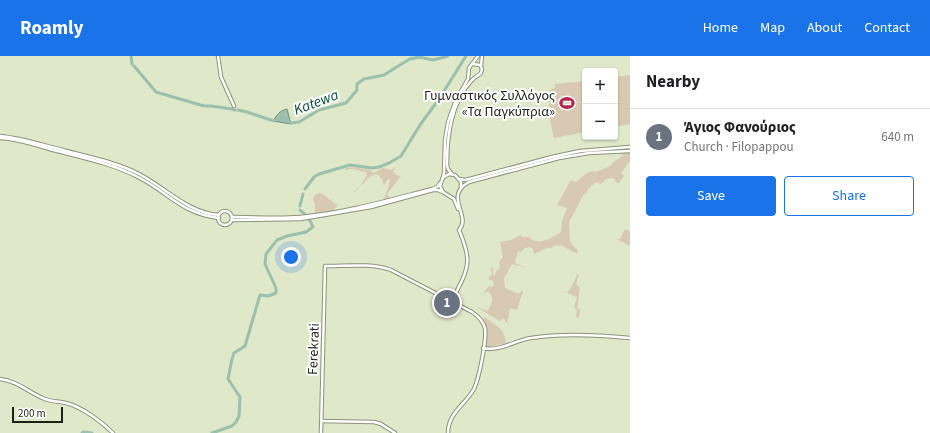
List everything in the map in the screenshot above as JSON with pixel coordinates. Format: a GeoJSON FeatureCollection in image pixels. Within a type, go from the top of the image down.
{"type":"FeatureCollection","features":[{"type":"Feature","properties":{"kind":"main road"},"geometry":{"type":"LineString","coordinates":[[218,56],[222,77],[234,106]]}},
{"type":"Feature","properties":{"kind":"main road"},"geometry":{"type":"LineString","coordinates":[[433,190],[443,178],[445,140],[448,122],[453,106],[466,83],[470,73],[469,68],[478,56]]}},
{"type":"Feature","properties":{"kind":"main road"},"geometry":{"type":"LineString","coordinates":[[482,56],[481,73],[469,84],[461,97],[451,123],[447,149],[447,164],[452,174],[460,179],[465,180],[552,157],[580,152],[630,147]]}},
{"type":"Feature","properties":{"kind":"main road"},"geometry":{"type":"LineString","coordinates":[[473,64],[478,64],[481,66]]}},
{"type":"Feature","properties":{"kind":"main road"},"geometry":{"type":"LineString","coordinates":[[470,73],[476,76]]}},
{"type":"Feature","properties":{"kind":"main road"},"geometry":{"type":"LineString","coordinates":[[0,137],[27,140],[130,170],[152,181],[192,208],[219,217],[220,221],[224,224],[228,224],[232,219]]}},
{"type":"Feature","properties":{"kind":"main road"},"geometry":{"type":"LineString","coordinates":[[448,433],[448,427],[453,414],[474,388],[483,348],[485,331],[482,321],[478,316],[452,301],[468,266],[467,251],[459,230],[463,225],[457,200],[458,193],[464,184],[469,182],[559,158],[589,153],[630,151]]}},
{"type":"Feature","properties":{"kind":"main road"},"geometry":{"type":"LineString","coordinates":[[443,178],[452,174]]}},
{"type":"Feature","properties":{"kind":"main road"},"geometry":{"type":"LineString","coordinates":[[460,179],[461,189]]}},
{"type":"Feature","properties":{"kind":"main road"},"geometry":{"type":"LineString","coordinates":[[440,183],[443,192]]}},
{"type":"Feature","properties":{"kind":"main road"},"geometry":{"type":"LineString","coordinates":[[232,219],[300,218],[317,216],[433,190],[443,192],[454,199],[462,219]]}},
{"type":"Feature","properties":{"kind":"main road"},"geometry":{"type":"LineString","coordinates":[[447,195],[458,193]]}},
{"type":"Feature","properties":{"kind":"main road"},"geometry":{"type":"LineString","coordinates":[[219,217],[222,212],[226,212],[230,214],[232,219]]}},
{"type":"Feature","properties":{"kind":"main road","name":"Ferekrati"},"geometry":{"type":"LineString","coordinates":[[321,433],[325,266],[368,266],[386,268],[452,301]]}},
{"type":"Feature","properties":{"kind":"main road"},"geometry":{"type":"LineString","coordinates":[[483,348],[494,349],[519,340],[533,338],[594,335],[630,338]]}},
{"type":"Feature","properties":{"kind":"main road"},"geometry":{"type":"LineString","coordinates":[[0,379],[17,383],[47,400],[76,406],[113,433]]}},
{"type":"Feature","properties":{"kind":"main road"},"geometry":{"type":"LineString","coordinates":[[321,421],[374,422],[381,424],[395,433]]}},
{"type":"Feature","properties":{"kind":"shaded area"},"geometry":{"type":"Polygon","coordinates":[[[630,75],[630,124],[618,126],[618,104],[618,77],[630,75]]]}},
{"type":"Feature","properties":{"kind":"shaded area","name":"Γυμναστικός Συλλόγος «Τα Παγκύπρια»"},"geometry":{"type":"Polygon","coordinates":[[[582,81],[582,133],[554,138],[549,116],[549,90],[555,88],[555,84],[582,81]]]}},
{"type":"Feature","properties":{"kind":"shaded area"},"geometry":{"type":"Polygon","coordinates":[[[287,109],[291,124],[273,121],[277,115],[287,109]]]}},
{"type":"Feature","properties":{"kind":"shaded area"},"geometry":{"type":"Polygon","coordinates":[[[618,153],[630,153],[630,161],[621,173],[624,176],[619,183],[617,183],[613,178],[606,179],[601,184],[596,182],[587,190],[587,193],[584,194],[569,222],[570,241],[577,249],[578,253],[558,245],[534,254],[533,249],[530,247],[525,248],[521,252],[518,251],[515,263],[527,268],[512,264],[504,278],[505,288],[519,294],[522,290],[523,293],[517,310],[510,308],[507,320],[509,325],[504,318],[500,321],[476,307],[487,311],[491,304],[492,296],[488,291],[482,295],[489,286],[492,287],[494,284],[493,281],[488,278],[492,274],[491,268],[493,267],[493,274],[495,275],[496,271],[500,268],[499,262],[503,257],[500,242],[511,240],[521,235],[522,237],[529,237],[533,240],[541,241],[549,239],[561,232],[562,221],[567,208],[557,205],[571,180],[576,182],[591,171],[596,172],[610,166],[624,155],[618,153]]]}},
{"type":"Feature","properties":{"kind":"shaded area"},"geometry":{"type":"Polygon","coordinates":[[[352,167],[370,170],[373,173],[383,168],[391,170],[396,167],[393,172],[401,176],[387,194],[390,198],[383,200],[388,190],[390,179],[387,180],[384,186],[382,179],[377,174],[373,175],[352,193],[361,185],[367,175],[366,172],[353,169],[345,171],[346,168],[352,167]]]}},
{"type":"Feature","properties":{"kind":"shaded area"},"geometry":{"type":"Polygon","coordinates":[[[319,193],[338,205],[332,211],[315,214],[313,199],[315,195],[319,193]]]}},
{"type":"Feature","properties":{"kind":"shaded area"},"geometry":{"type":"Polygon","coordinates":[[[625,229],[630,231],[630,246],[617,239],[620,239],[625,229]]]}},
{"type":"Feature","properties":{"kind":"shaded area"},"geometry":{"type":"Polygon","coordinates":[[[579,274],[576,284],[580,288],[577,308],[580,310],[579,318],[576,317],[577,310],[574,307],[577,297],[563,291],[568,292],[579,274]]]}},
{"type":"Feature","properties":{"kind":"shaded area"},"geometry":{"type":"Polygon","coordinates":[[[484,317],[502,330],[506,343],[489,347],[486,346],[487,329],[483,320],[484,317]]]}},
{"type":"Feature","properties":{"kind":"waterway","name":"Katewa"},"geometry":{"type":"LineString","coordinates":[[131,56],[132,64]]}},
{"type":"Feature","properties":{"kind":"waterway","name":"Katewa"},"geometry":{"type":"LineString","coordinates":[[291,123],[299,122],[319,110],[346,103],[357,90],[357,84],[364,79],[384,75],[410,59],[419,57],[433,60],[448,56]]}},
{"type":"Feature","properties":{"kind":"waterway"},"geometry":{"type":"LineString","coordinates":[[305,189],[314,177],[319,174],[350,165],[372,168],[379,167],[401,156],[466,56]]}},
{"type":"Feature","properties":{"kind":"waterway","name":"Katewa"},"geometry":{"type":"LineString","coordinates":[[134,66],[156,92],[204,106],[232,109]]}},
{"type":"Feature","properties":{"kind":"waterway","name":"Katewa"},"geometry":{"type":"LineString","coordinates":[[238,110],[274,121]]}},
{"type":"Feature","properties":{"kind":"waterway"},"geometry":{"type":"LineString","coordinates":[[300,206],[303,194]]}},
{"type":"Feature","properties":{"kind":"waterway"},"geometry":{"type":"LineString","coordinates":[[212,433],[232,426],[239,416],[240,397],[228,379],[232,359],[234,353],[245,346],[260,295],[268,296],[276,293],[276,288],[265,264],[266,254],[277,240],[306,232],[313,227],[308,217],[300,210]]}},
{"type":"Feature","properties":{"kind":"waterway","name":"Katewa"},"geometry":{"type":"LineString","coordinates":[[82,433],[92,433]]}},
{"type":"Feature","properties":{"kind":"place","name":"Γυμναστικός Συλλόγος «Τα Παγκύπρια»"},"geometry":{"type":"Point","coordinates":[567,103]}},
{"type":"Feature","properties":{"kind":"place","name":"Άγιος Φανούριος"},"geometry":{"type":"Point","coordinates":[447,303]}}]}
